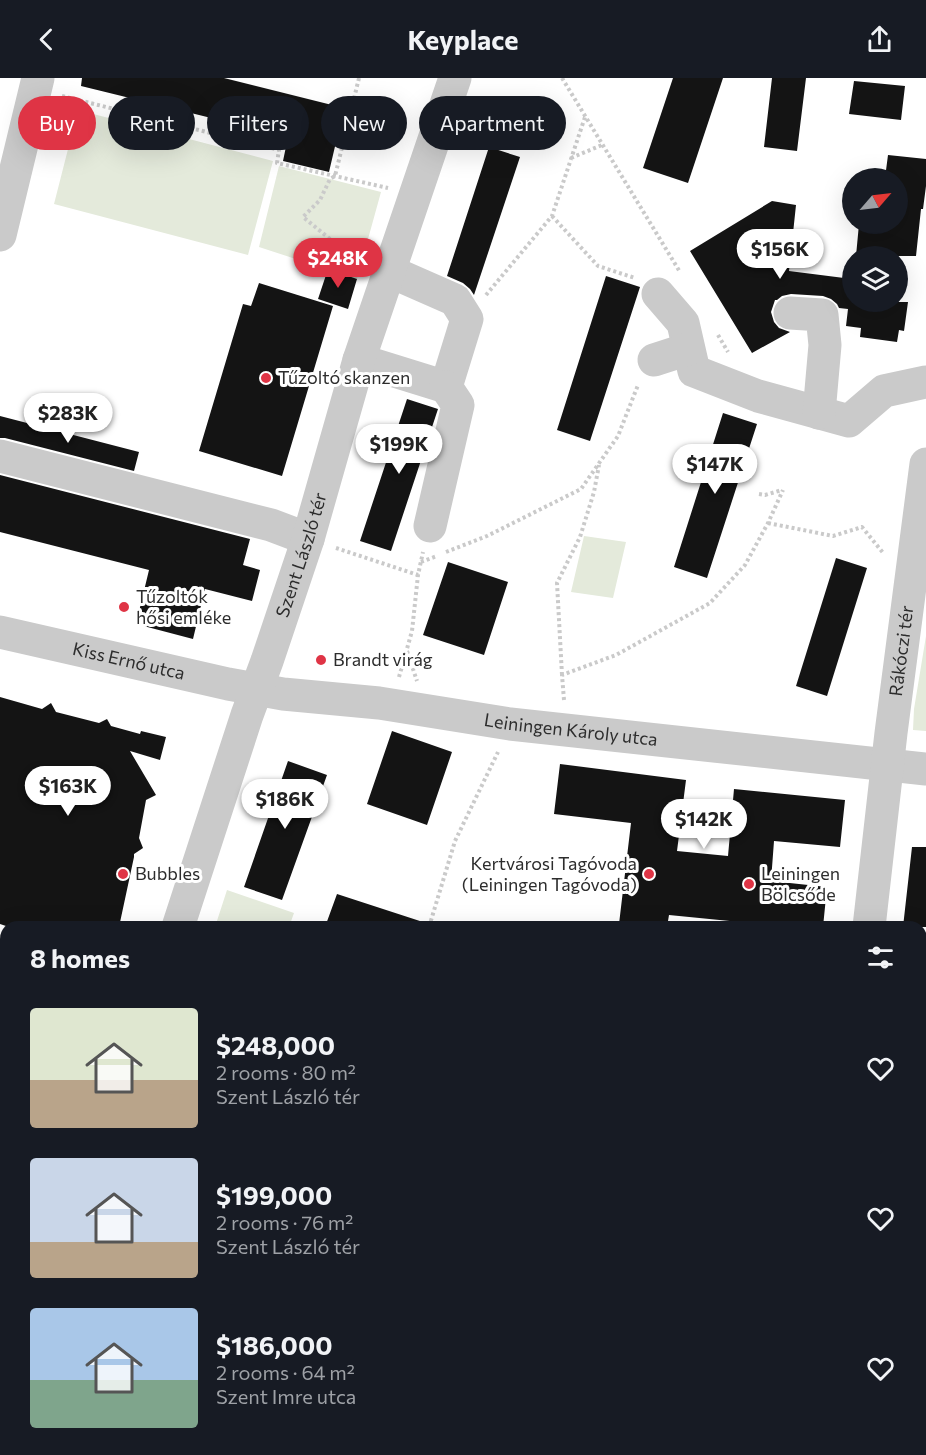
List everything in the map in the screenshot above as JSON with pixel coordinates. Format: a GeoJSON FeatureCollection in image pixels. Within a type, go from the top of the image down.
{"type":"FeatureCollection","features":[{"type":"Feature","properties":{"kind":"street","name":"Szent László tér"},"geometry":{"type":"LineString","coordinates":[[180,921],[243,726],[308,539],[359,360],[455,78]]}},
{"type":"Feature","properties":{"kind":"street"},"geometry":{"type":"LineString","coordinates":[[0,235],[37,83]]}},
{"type":"Feature","properties":{"kind":"street"},"geometry":{"type":"LineString","coordinates":[[389,271],[455,300],[467,319],[446,387]]}},
{"type":"Feature","properties":{"kind":"street"},"geometry":{"type":"LineString","coordinates":[[669,284],[683,323],[694,371],[758,396],[849,422],[884,391],[926,382]]}},
{"type":"Feature","properties":{"kind":"street"},"geometry":{"type":"LineString","coordinates":[[790,313],[822,315],[825,345],[819,413]]}},
{"type":"Feature","properties":{"kind":"street"},"geometry":{"type":"LineString","coordinates":[[654,360],[688,349]]}},
{"type":"Feature","properties":{"kind":"street"},"geometry":{"type":"LineString","coordinates":[[359,360],[446,387],[458,405],[430,526]]}},
{"type":"Feature","properties":{"kind":"street"},"geometry":{"type":"LineString","coordinates":[[0,456],[271,525],[308,539]]}},
{"type":"Feature","properties":{"kind":"street","name":"Rákóczi tér"},"geometry":{"type":"LineString","coordinates":[[870,921],[926,464]]}},
{"type":"Feature","properties":{"kind":"street","name":"Kiss Ernő utca"},"geometry":{"type":"LineString","coordinates":[[0,632],[257,689]]}},
{"type":"Feature","properties":{"kind":"street","name":"Leiningen Károly utca"},"geometry":{"type":"LineString","coordinates":[[257,689],[283,694],[380,703],[510,724],[888,765]]}},
{"type":"Feature","properties":{"kind":"street"},"geometry":{"type":"LineString","coordinates":[[888,765],[926,769]]}},
{"type":"Feature","properties":{"kind":"path"},"geometry":{"type":"LineString","coordinates":[[359,78],[335,176],[330,179],[320,200],[303,217],[361,265],[389,271]]}},
{"type":"Feature","properties":{"kind":"path"},"geometry":{"type":"LineString","coordinates":[[562,78],[602,145],[669,284]]}},
{"type":"Feature","properties":{"kind":"path"},"geometry":{"type":"LineString","coordinates":[[37,83],[279,150],[277,163],[416,194]]}},
{"type":"Feature","properties":{"kind":"path"},"geometry":{"type":"LineString","coordinates":[[467,319],[552,216],[585,117]]}},
{"type":"Feature","properties":{"kind":"path"},"geometry":{"type":"LineString","coordinates":[[571,158],[602,145]]}},
{"type":"Feature","properties":{"kind":"path"},"geometry":{"type":"LineString","coordinates":[[552,216],[598,266],[641,280],[669,284]]}},
{"type":"Feature","properties":{"kind":"path"},"geometry":{"type":"LineString","coordinates":[[717,334],[729,353]]}},
{"type":"Feature","properties":{"kind":"path"},"geometry":{"type":"LineString","coordinates":[[421,562],[488,536],[582,489],[618,436],[648,359],[654,360]]}},
{"type":"Feature","properties":{"kind":"path"},"geometry":{"type":"LineString","coordinates":[[564,704],[557,583],[580,537],[594,492],[599,463]]}},
{"type":"Feature","properties":{"kind":"path"},"geometry":{"type":"LineString","coordinates":[[562,675],[616,655],[711,603],[745,565],[783,490],[765,495],[759,494]]}},
{"type":"Feature","properties":{"kind":"path"},"geometry":{"type":"LineString","coordinates":[[768,523],[833,536],[862,527]]}},
{"type":"Feature","properties":{"kind":"path"},"geometry":{"type":"LineString","coordinates":[[396,683],[412,631],[418,574],[430,526]]}},
{"type":"Feature","properties":{"kind":"path"},"geometry":{"type":"LineString","coordinates":[[308,539],[418,574]]}},
{"type":"Feature","properties":{"kind":"path"},"geometry":{"type":"LineString","coordinates":[[407,650],[418,685]]}},
{"type":"Feature","properties":{"kind":"path"},"geometry":{"type":"LineString","coordinates":[[431,921],[455,841],[510,724]]}},
{"type":"Feature","properties":{"kind":"green space"},"geometry":{"type":"Polygon","coordinates":[[[96,115],[108,118],[108,150],[195,150],[195,141],[207,144],[207,150],[231,150],[273,161],[248,255],[54,204],[68,150],[96,150],[96,115]]]}},
{"type":"Feature","properties":{"kind":"green space"},"geometry":{"type":"Polygon","coordinates":[[[279,166],[381,192],[357,279],[259,247],[279,166]]]}},
{"type":"Feature","properties":{"kind":"green space"},"geometry":{"type":"Polygon","coordinates":[[[584,536],[626,542],[613,598],[571,592],[584,536]]]}},
{"type":"Feature","properties":{"kind":"green space"},"geometry":{"type":"Polygon","coordinates":[[[926,636],[926,731],[913,730],[914,709],[926,636]]]}},
{"type":"Feature","properties":{"kind":"green space"},"geometry":{"type":"Polygon","coordinates":[[[227,890],[294,913],[291,921],[217,921],[227,890]]]}},
{"type":"Feature","properties":{"kind":"building"},"geometry":{"type":"Polygon","coordinates":[[[82,78],[224,78],[296,96],[207,96],[207,117],[195,114],[195,96],[122,96],[81,86],[82,78]]]}},
{"type":"Feature","properties":{"kind":"building"},"geometry":{"type":"Polygon","coordinates":[[[673,78],[723,78],[688,183],[643,168],[673,78]]]}},
{"type":"Feature","properties":{"kind":"building"},"geometry":{"type":"Polygon","coordinates":[[[772,78],[806,78],[797,151],[764,147],[772,78]]]}},
{"type":"Feature","properties":{"kind":"building"},"geometry":{"type":"Polygon","coordinates":[[[854,81],[905,86],[901,120],[849,114],[854,81]]]}},
{"type":"Feature","properties":{"kind":"building"},"geometry":{"type":"Polygon","coordinates":[[[309,99],[321,102],[321,150],[334,150],[329,172],[283,161],[285,150],[309,150],[309,99]]]}},
{"type":"Feature","properties":{"kind":"building"},"geometry":{"type":"Polygon","coordinates":[[[488,150],[498,150],[520,157],[474,295],[463,283],[447,276],[488,150]]]}},
{"type":"Feature","properties":{"kind":"building"},"geometry":{"type":"Polygon","coordinates":[[[888,155],[926,159],[926,186],[916,256],[908,256],[908,246],[857,246],[858,234],[908,234],[908,168],[886,168],[888,155]]]}},
{"type":"Feature","properties":{"kind":"building"},"geometry":{"type":"Polygon","coordinates":[[[772,201],[796,205],[789,271],[842,278],[842,308],[831,299],[823,296],[791,294],[782,296],[775,300],[771,312],[779,328],[790,332],[752,353],[690,251],[772,201]]]}},
{"type":"Feature","properties":{"kind":"building"},"geometry":{"type":"Polygon","coordinates":[[[328,269],[357,279],[348,309],[318,299],[328,269]]]}},
{"type":"Feature","properties":{"kind":"building"},"geometry":{"type":"Polygon","coordinates":[[[606,276],[640,287],[590,441],[557,430],[606,276]]]}},
{"type":"Feature","properties":{"kind":"building","name":"Tűzoltó skanzen"},"geometry":{"type":"Polygon","coordinates":[[[259,283],[333,306],[282,476],[199,451],[243,304],[251,306],[259,283]]]}},
{"type":"Feature","properties":{"kind":"building"},"geometry":{"type":"Polygon","coordinates":[[[848,312],[907,312],[904,331],[899,330],[897,342],[860,337],[861,328],[846,326],[848,312]]]}},
{"type":"Feature","properties":{"kind":"building"},"geometry":{"type":"Polygon","coordinates":[[[407,399],[438,409],[391,551],[360,541],[407,399]]]}},
{"type":"Feature","properties":{"kind":"building"},"geometry":{"type":"Polygon","coordinates":[[[723,413],[757,424],[707,578],[674,567],[723,413]]]}},
{"type":"Feature","properties":{"kind":"building"},"geometry":{"type":"Polygon","coordinates":[[[0,416],[139,452],[134,471],[0,438],[0,416]]]}},
{"type":"Feature","properties":{"kind":"building"},"geometry":{"type":"Polygon","coordinates":[[[0,475],[250,539],[243,565],[260,570],[252,601],[205,589],[193,639],[136,624],[149,570],[0,532],[0,475]]]}},
{"type":"Feature","properties":{"kind":"building"},"geometry":{"type":"Polygon","coordinates":[[[836,558],[867,568],[827,696],[796,686],[836,558]]]}},
{"type":"Feature","properties":{"kind":"building"},"geometry":{"type":"Polygon","coordinates":[[[448,562],[508,582],[484,655],[423,635],[448,562]]]}},
{"type":"Feature","properties":{"kind":"building"},"geometry":{"type":"Polygon","coordinates":[[[0,697],[42,709],[51,703],[56,712],[99,723],[107,719],[111,726],[140,734],[141,731],[166,737],[160,760],[130,751],[156,795],[146,800],[139,838],[143,848],[134,854],[120,921],[0,921],[0,697]]]}},
{"type":"Feature","properties":{"kind":"building"},"geometry":{"type":"Polygon","coordinates":[[[392,731],[452,752],[427,825],[367,804],[392,731]]]}},
{"type":"Feature","properties":{"kind":"building"},"geometry":{"type":"Polygon","coordinates":[[[288,761],[327,775],[282,900],[244,887],[288,761]]]}},
{"type":"Feature","properties":{"kind":"building"},"geometry":{"type":"Polygon","coordinates":[[[560,764],[686,780],[677,851],[728,856],[734,789],[845,800],[840,847],[774,841],[771,881],[827,887],[824,921],[730,921],[669,915],[668,921],[619,921],[631,823],[554,814],[560,764]]]}},
{"type":"Feature","properties":{"kind":"building"},"geometry":{"type":"Polygon","coordinates":[[[912,847],[926,847],[926,921],[904,921],[912,847]]]}},
{"type":"Feature","properties":{"kind":"building"},"geometry":{"type":"Polygon","coordinates":[[[337,894],[420,921],[327,921],[337,894]]]}},
{"type":"Feature","properties":{"kind":"place","name":"Tűzoltó skanzen"},"geometry":{"type":"Point","coordinates":[266,378]}},
{"type":"Feature","properties":{"kind":"place","name":"Tűzoltók hősi emléke"},"geometry":{"type":"Point","coordinates":[124,607]}},
{"type":"Feature","properties":{"kind":"place","name":"Brandt virág"},"geometry":{"type":"Point","coordinates":[321,660]}},
{"type":"Feature","properties":{"kind":"place","name":"Bubbles"},"geometry":{"type":"Point","coordinates":[123,874]}},
{"type":"Feature","properties":{"kind":"place","name":"Kertvárosi Tagóvoda (Leiningen Tagóvoda)"},"geometry":{"type":"Point","coordinates":[649,874]}},
{"type":"Feature","properties":{"kind":"place","name":"Leiningen Bölcsőde"},"geometry":{"type":"Point","coordinates":[749,884]}}]}
